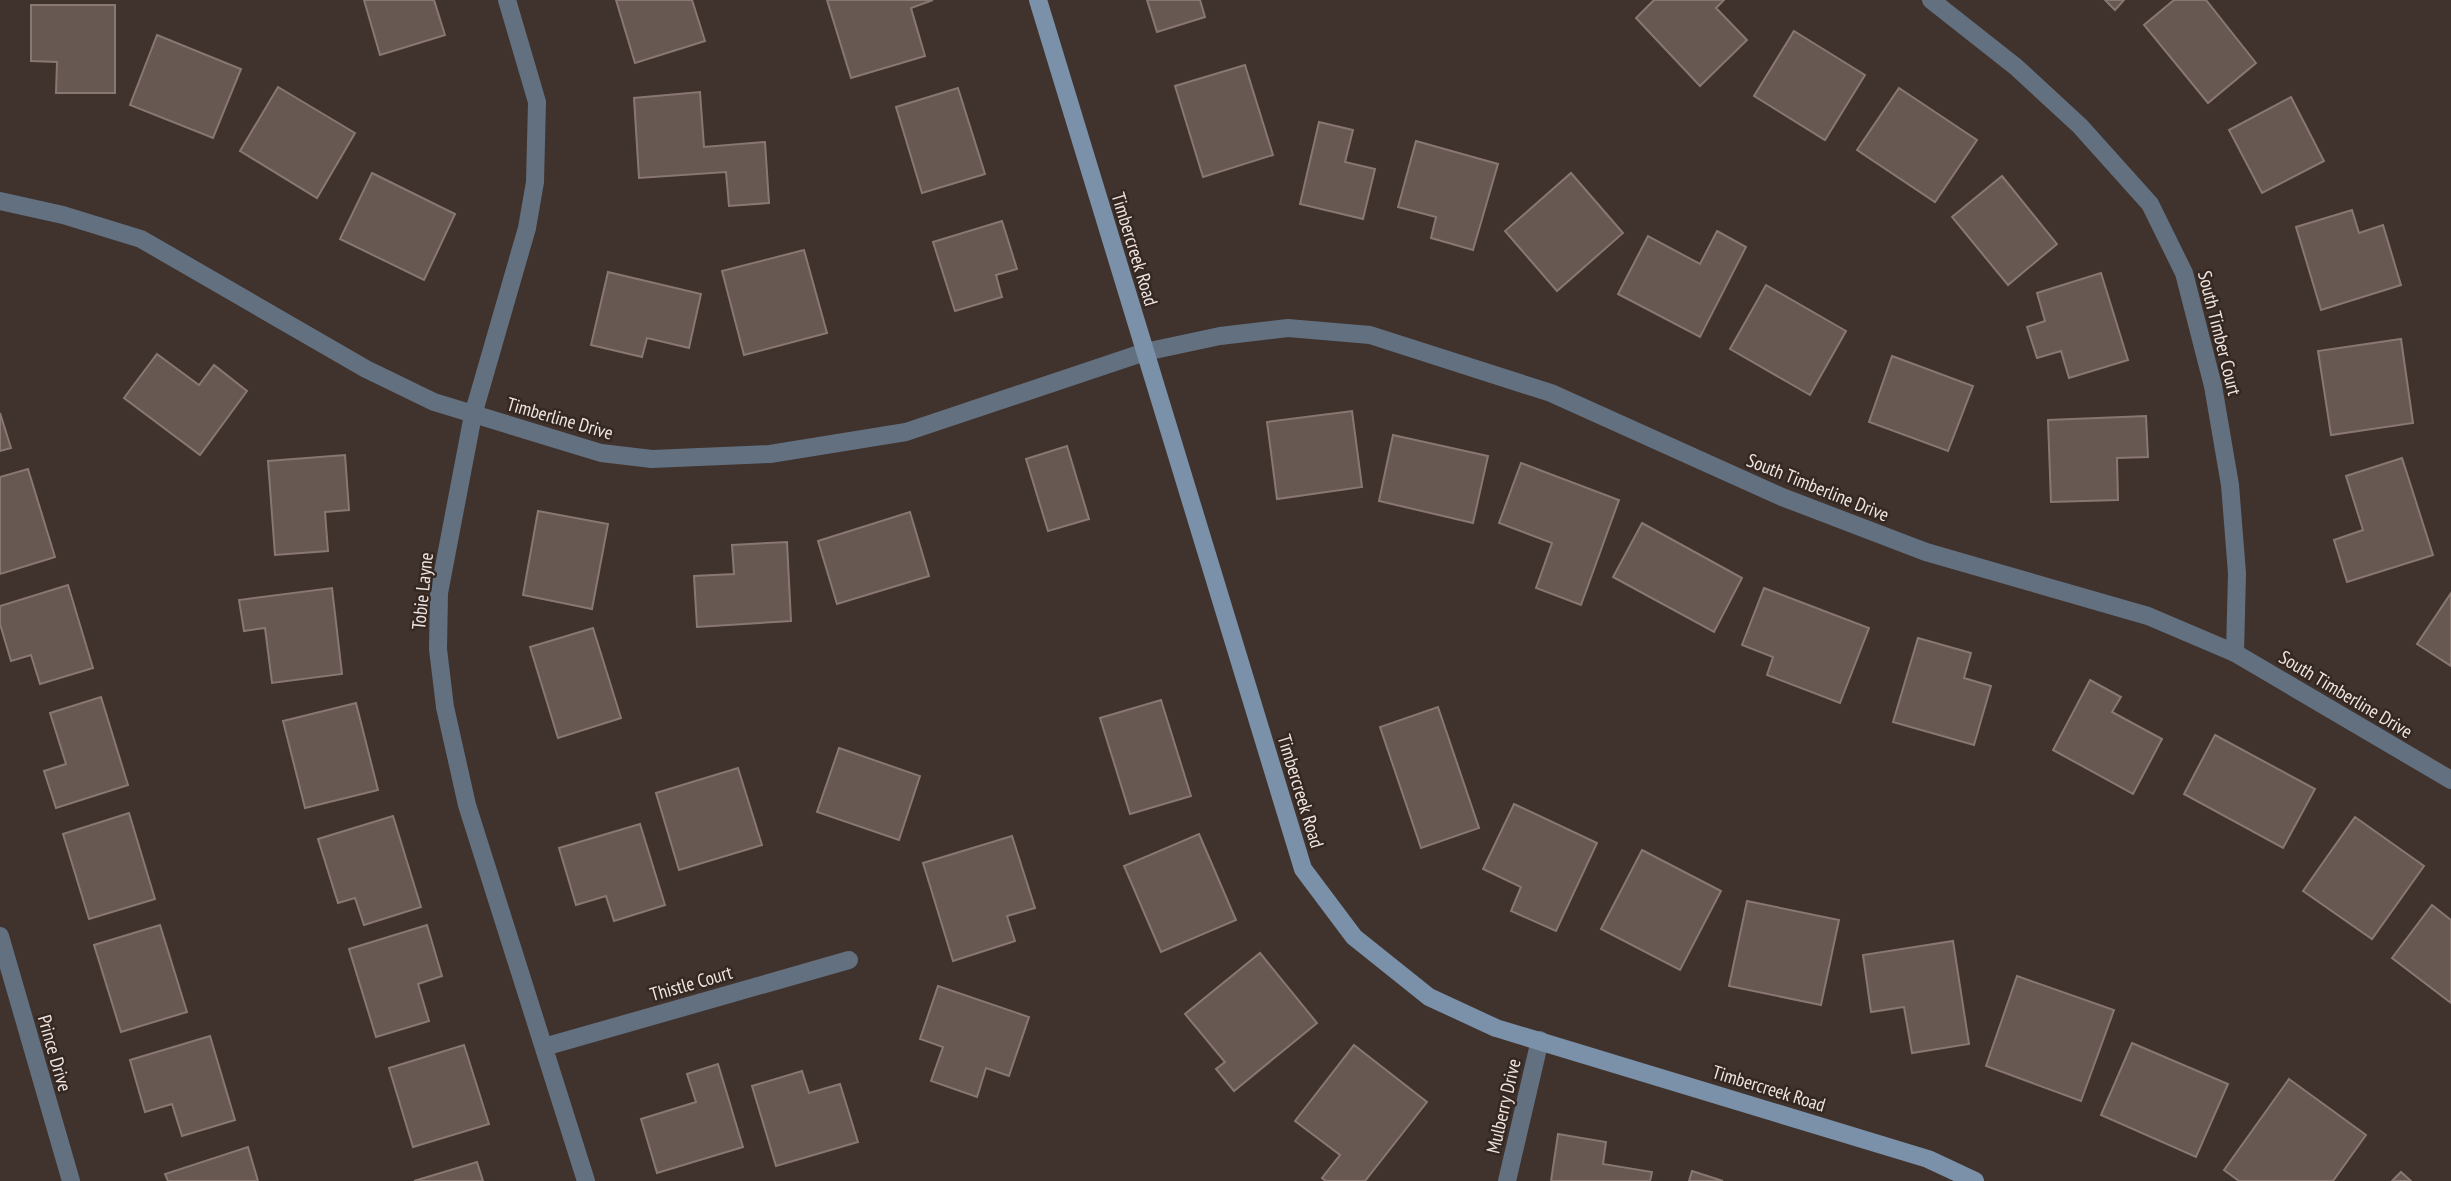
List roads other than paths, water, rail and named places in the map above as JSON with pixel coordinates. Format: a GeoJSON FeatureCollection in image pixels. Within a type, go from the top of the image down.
{"type":"FeatureCollection","features":[{"type":"Feature","properties":{"kind":"street","name":"Tobie Layne"},"geometry":{"type":"LineString","coordinates":[[508,0],[537,102],[535,182],[527,228],[473,415],[439,593],[439,661],[444,707],[467,805],[586,1181]]}},
{"type":"Feature","properties":{"kind":"street","name":"Timbercreek Road"},"geometry":{"type":"LineString","coordinates":[[1038,0],[1303,869],[1354,937],[1429,997],[1496,1028],[1928,1159],[1975,1181]]}},
{"type":"Feature","properties":{"kind":"street","name":"South Timber Court"},"geometry":{"type":"LineString","coordinates":[[1931,0],[2016,67],[2088,136],[2150,204],[2184,273],[2213,386],[2230,485],[2237,573],[2235,653]]}},
{"type":"Feature","properties":{"kind":"street","name":"Timberline Drive"},"geometry":{"type":"LineString","coordinates":[[0,201],[63,215],[141,239],[366,369],[434,402],[601,453],[652,459],[770,454],[906,432],[1145,352]]}},
{"type":"Feature","properties":{"kind":"street","name":"South Timberline Drive"},"geometry":{"type":"LineString","coordinates":[[1145,352],[1220,335],[1287,328],[1370,335],[1551,393],[1782,497],[1926,552],[2148,616],[2235,653],[2451,780]]}},
{"type":"Feature","properties":{"kind":"street","name":"Prince Drive"},"geometry":{"type":"LineString","coordinates":[[0,936],[71,1181]]}},
{"type":"Feature","properties":{"kind":"street","name":"Thistle Court"},"geometry":{"type":"LineString","coordinates":[[544,1047],[849,960]]}},
{"type":"Feature","properties":{"kind":"street","name":"Mulberry Drive"},"geometry":{"type":"LineString","coordinates":[[1507,1181],[1540,1040]]}}]}
